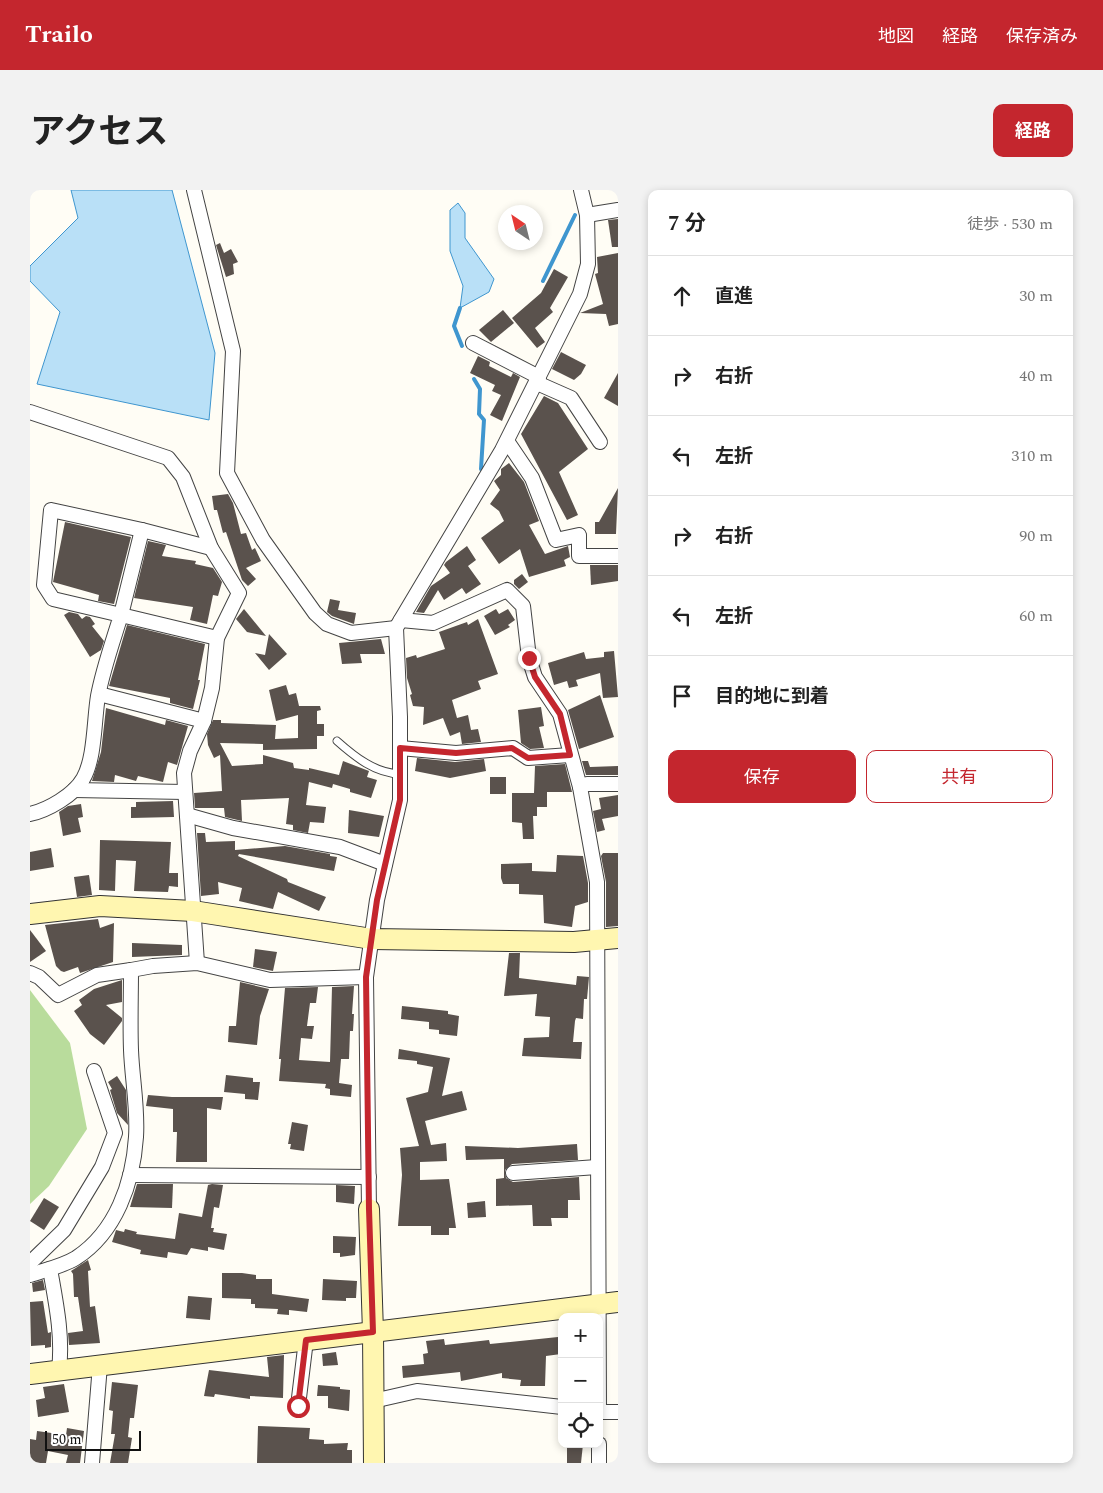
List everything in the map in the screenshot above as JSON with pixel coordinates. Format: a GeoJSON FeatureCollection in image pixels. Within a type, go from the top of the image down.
{"type":"FeatureCollection","features":[{"type":"Feature","properties":{"kind":"street"},"geometry":{"type":"LineString","coordinates":[[194,190],[233,351],[227,473],[263,540],[315,613],[327,624],[351,633],[398,624],[433,622],[507,590],[523,606],[529,658],[535,677],[560,714],[580,787],[597,882],[597,1236],[609,1303],[600,1403]]}},
{"type":"Feature","properties":{"kind":"street"},"geometry":{"type":"LineString","coordinates":[[374,1463],[366,977],[385,864],[400,800],[398,624],[507,441],[580,294],[588,264],[586,214],[581,190]]}},
{"type":"Feature","properties":{"kind":"street"},"geometry":{"type":"LineString","coordinates":[[586,214],[618,210]]}},
{"type":"Feature","properties":{"kind":"street"},"geometry":{"type":"LineString","coordinates":[[473,343],[571,398],[600,442]]}},
{"type":"Feature","properties":{"kind":"street"},"geometry":{"type":"LineString","coordinates":[[30,412],[168,458],[183,476],[211,548],[239,593],[217,638],[212,688],[204,721],[190,751],[184,773],[197,963]]}},
{"type":"Feature","properties":{"kind":"street"},"geometry":{"type":"LineString","coordinates":[[507,441],[532,478],[556,540],[579,535],[579,556],[618,556]]}},
{"type":"Feature","properties":{"kind":"street"},"geometry":{"type":"LineString","coordinates":[[211,548],[142,530],[51,510],[44,585],[53,599],[217,638]]}},
{"type":"Feature","properties":{"kind":"street"},"geometry":{"type":"LineString","coordinates":[[30,814],[41,812],[74,790],[83,779],[88,767],[99,694],[142,530]]}},
{"type":"Feature","properties":{"kind":"street"},"geometry":{"type":"LineString","coordinates":[[99,694],[204,721]]}},
{"type":"Feature","properties":{"kind":"street"},"geometry":{"type":"LineString","coordinates":[[400,748],[456,753],[512,748],[528,758],[570,755]]}},
{"type":"Feature","properties":{"kind":"street"},"geometry":{"type":"LineString","coordinates":[[580,787],[586,784],[618,784]]}},
{"type":"Feature","properties":{"kind":"street"},"geometry":{"type":"LineString","coordinates":[[74,790],[185,792]]}},
{"type":"Feature","properties":{"kind":"street"},"geometry":{"type":"LineString","coordinates":[[187,815],[242,830],[340,847],[385,864]]}},
{"type":"Feature","properties":{"kind":"street"},"geometry":{"type":"LineString","coordinates":[[30,914],[100,906],[194,910],[372,938],[574,942],[618,938]]}},
{"type":"Feature","properties":{"kind":"street"},"geometry":{"type":"LineString","coordinates":[[30,973],[39,977],[58,995],[97,975],[153,966],[197,963],[270,980],[366,977]]}},
{"type":"Feature","properties":{"kind":"street"},"geometry":{"type":"LineString","coordinates":[[30,1274],[50,1269],[75,1259],[92,1246],[106,1231],[120,1207],[130,1175],[136,1136],[131,1048],[131,970]]}},
{"type":"Feature","properties":{"kind":"street"},"geometry":{"type":"LineString","coordinates":[[30,1263],[64,1230],[102,1167],[115,1133],[94,1071]]}},
{"type":"Feature","properties":{"kind":"street"},"geometry":{"type":"LineString","coordinates":[[513,1173],[597,1167]]}},
{"type":"Feature","properties":{"kind":"street"},"geometry":{"type":"LineString","coordinates":[[130,1175],[368,1177]]}},
{"type":"Feature","properties":{"kind":"street"},"geometry":{"type":"LineString","coordinates":[[50,1269],[60,1326],[62,1349],[59,1370]]}},
{"type":"Feature","properties":{"kind":"street"},"geometry":{"type":"LineString","coordinates":[[30,1374],[609,1303]]}},
{"type":"Feature","properties":{"kind":"street"},"geometry":{"type":"LineString","coordinates":[[298,1406],[306,1340]]}},
{"type":"Feature","properties":{"kind":"street"},"geometry":{"type":"LineString","coordinates":[[92,1463],[100,1365]]}},
{"type":"Feature","properties":{"kind":"street"},"geometry":{"type":"LineString","coordinates":[[373,1401],[417,1390],[558,1407]]}},
{"type":"Feature","properties":{"kind":"street"},"geometry":{"type":"LineString","coordinates":[[603,1410],[618,1412]]}},
{"type":"Feature","properties":{"kind":"street"},"geometry":{"type":"LineString","coordinates":[[599,1448],[599,1463]]}},
{"type":"Feature","properties":{"kind":"lane"},"geometry":{"type":"LineString","coordinates":[[336,741],[365,763],[390,774],[400,774]]}},
{"type":"Feature","properties":{"kind":"green space"},"geometry":{"type":"Polygon","coordinates":[[[30,990],[70,1043],[87,1129],[49,1186],[30,1204],[30,990]]]}},
{"type":"Feature","properties":{"kind":"water"},"geometry":{"type":"Polygon","coordinates":[[[71,190],[172,190],[215,353],[209,420],[37,384],[60,312],[30,281],[30,266],[78,218],[71,190]]]}},
{"type":"Feature","properties":{"kind":"water"},"geometry":{"type":"Polygon","coordinates":[[[458,203],[465,213],[465,238],[494,279],[489,292],[460,308],[463,286],[450,251],[450,210],[458,203]]]}},
{"type":"Feature","properties":{"kind":"building"},"geometry":{"type":"Polygon","coordinates":[[[618,219],[618,247],[612,247],[608,220],[618,219]]]}},
{"type":"Feature","properties":{"kind":"building"},"geometry":{"type":"Polygon","coordinates":[[[220,243],[224,253],[231,249],[238,262],[233,264],[234,274],[226,277],[216,245],[220,243]]]}},
{"type":"Feature","properties":{"kind":"building"},"geometry":{"type":"Polygon","coordinates":[[[618,253],[618,324],[609,326],[606,314],[580,313],[603,304],[595,274],[598,273],[597,257],[618,253]]]}},
{"type":"Feature","properties":{"kind":"building"},"geometry":{"type":"Polygon","coordinates":[[[554,269],[568,277],[550,308],[553,312],[535,328],[545,342],[537,348],[512,318],[541,293],[554,269]]]}},
{"type":"Feature","properties":{"kind":"building"},"geometry":{"type":"Polygon","coordinates":[[[503,310],[514,323],[491,342],[479,330],[503,310]]]}},
{"type":"Feature","properties":{"kind":"building"},"geometry":{"type":"Polygon","coordinates":[[[561,352],[586,365],[581,374],[574,380],[552,369],[561,352]]]}},
{"type":"Feature","properties":{"kind":"building"},"geometry":{"type":"Polygon","coordinates":[[[478,356],[490,362],[489,366],[511,377],[513,373],[520,377],[502,421],[490,415],[501,395],[492,391],[495,385],[470,373],[478,356]]]}},
{"type":"Feature","properties":{"kind":"building"},"geometry":{"type":"Polygon","coordinates":[[[618,373],[618,406],[604,398],[618,373]]]}},
{"type":"Feature","properties":{"kind":"building"},"geometry":{"type":"Polygon","coordinates":[[[544,396],[558,403],[588,449],[559,472],[578,515],[567,520],[521,434],[544,396]]]}},
{"type":"Feature","properties":{"kind":"building"},"geometry":{"type":"Polygon","coordinates":[[[509,463],[524,482],[539,521],[529,525],[545,554],[568,546],[570,557],[564,560],[566,566],[529,577],[520,549],[499,564],[481,538],[504,521],[499,511],[490,504],[500,490],[494,481],[501,475],[501,469],[509,463]]]}},
{"type":"Feature","properties":{"kind":"building"},"geometry":{"type":"Polygon","coordinates":[[[618,488],[616,534],[595,534],[595,522],[599,522],[618,488]]]}},
{"type":"Feature","properties":{"kind":"building"},"geometry":{"type":"Polygon","coordinates":[[[228,494],[233,503],[241,534],[246,533],[252,550],[255,548],[261,561],[246,568],[256,579],[248,586],[242,580],[226,532],[223,533],[217,510],[214,510],[212,496],[228,494]]]}},
{"type":"Feature","properties":{"kind":"building"},"geometry":{"type":"Polygon","coordinates":[[[65,522],[131,537],[114,604],[98,601],[99,595],[53,582],[65,522]]]}},
{"type":"Feature","properties":{"kind":"building"},"geometry":{"type":"Polygon","coordinates":[[[148,541],[166,545],[162,556],[196,561],[195,564],[213,568],[222,582],[218,596],[213,595],[207,624],[190,620],[193,607],[134,598],[148,541]]]}},
{"type":"Feature","properties":{"kind":"building"},"geometry":{"type":"Polygon","coordinates":[[[467,546],[476,560],[468,566],[481,584],[466,594],[462,588],[444,600],[438,590],[424,613],[416,612],[431,586],[450,573],[444,565],[446,562],[467,546]]]}},
{"type":"Feature","properties":{"kind":"building"},"geometry":{"type":"Polygon","coordinates":[[[590,565],[618,565],[618,581],[591,585],[590,565]]]}},
{"type":"Feature","properties":{"kind":"building"},"geometry":{"type":"Polygon","coordinates":[[[522,574],[528,582],[519,589],[514,584],[514,580],[522,574]]]}},
{"type":"Feature","properties":{"kind":"building"},"geometry":{"type":"Polygon","coordinates":[[[330,599],[340,601],[338,610],[356,613],[354,624],[332,616],[327,612],[330,599]]]}},
{"type":"Feature","properties":{"kind":"building"},"geometry":{"type":"Polygon","coordinates":[[[244,609],[266,636],[247,632],[236,619],[244,609]]]}},
{"type":"Feature","properties":{"kind":"building"},"geometry":{"type":"Polygon","coordinates":[[[496,609],[499,614],[508,609],[515,620],[508,625],[510,627],[495,635],[484,616],[496,609]]]}},
{"type":"Feature","properties":{"kind":"building"},"geometry":{"type":"Polygon","coordinates":[[[69,612],[78,614],[82,619],[86,616],[90,617],[95,624],[92,626],[104,641],[101,650],[90,657],[64,615],[69,612]]]}},
{"type":"Feature","properties":{"kind":"building"},"geometry":{"type":"Polygon","coordinates":[[[478,619],[498,674],[478,681],[481,689],[452,700],[457,718],[468,715],[471,730],[478,729],[481,742],[462,744],[460,732],[450,736],[443,718],[423,725],[424,707],[413,706],[410,695],[412,694],[407,678],[406,658],[416,655],[417,658],[445,649],[439,632],[467,622],[468,625],[478,619]]]}},
{"type":"Feature","properties":{"kind":"building"},"geometry":{"type":"Polygon","coordinates":[[[127,625],[205,644],[198,680],[200,680],[193,709],[170,703],[170,698],[109,686],[127,625]]]}},
{"type":"Feature","properties":{"kind":"building"},"geometry":{"type":"Polygon","coordinates":[[[269,634],[287,654],[269,670],[255,653],[265,655],[269,634]]]}},
{"type":"Feature","properties":{"kind":"building"},"geometry":{"type":"Polygon","coordinates":[[[381,639],[385,654],[360,654],[362,663],[342,664],[339,643],[381,639]]]}},
{"type":"Feature","properties":{"kind":"building"},"geometry":{"type":"Polygon","coordinates":[[[614,651],[618,697],[603,698],[600,673],[576,680],[578,686],[569,688],[567,681],[554,685],[548,663],[584,652],[586,659],[604,657],[604,652],[614,651]]]}},
{"type":"Feature","properties":{"kind":"building"},"geometry":{"type":"Polygon","coordinates":[[[286,685],[289,695],[296,693],[299,706],[320,706],[321,710],[317,711],[317,724],[324,724],[324,736],[317,736],[317,749],[263,750],[263,744],[220,743],[232,766],[263,764],[263,755],[293,763],[294,768],[309,770],[309,768],[339,775],[343,761],[369,771],[367,777],[377,780],[371,798],[350,792],[350,789],[333,784],[332,788],[309,782],[306,805],[326,807],[324,823],[310,822],[308,833],[293,830],[293,825],[286,824],[289,798],[241,800],[242,821],[225,817],[224,808],[195,808],[194,793],[222,791],[220,755],[214,758],[208,745],[207,734],[213,720],[221,720],[221,723],[276,725],[275,739],[298,738],[298,715],[276,721],[269,690],[286,685]]]}},
{"type":"Feature","properties":{"kind":"building"},"geometry":{"type":"Polygon","coordinates":[[[600,695],[614,737],[579,749],[568,710],[600,695]]]}},
{"type":"Feature","properties":{"kind":"building"},"geometry":{"type":"Polygon","coordinates":[[[541,707],[544,726],[539,727],[544,748],[530,749],[521,743],[518,710],[541,707]]]}},
{"type":"Feature","properties":{"kind":"building"},"geometry":{"type":"Polygon","coordinates":[[[106,708],[165,725],[166,720],[188,726],[177,765],[168,762],[163,782],[138,776],[136,781],[115,775],[114,782],[92,781],[101,752],[106,708]]]}},
{"type":"Feature","properties":{"kind":"building"},"geometry":{"type":"Polygon","coordinates":[[[417,758],[455,762],[484,759],[486,771],[450,778],[415,771],[417,758]]]}},
{"type":"Feature","properties":{"kind":"building"},"geometry":{"type":"Polygon","coordinates":[[[582,761],[588,761],[590,767],[618,766],[618,775],[586,775],[582,761]]]}},
{"type":"Feature","properties":{"kind":"building"},"geometry":{"type":"Polygon","coordinates":[[[565,764],[572,792],[547,792],[547,807],[537,807],[537,816],[533,816],[534,839],[523,839],[522,823],[512,822],[512,793],[534,793],[535,766],[565,764]]]}},
{"type":"Feature","properties":{"kind":"building"},"geometry":{"type":"Polygon","coordinates":[[[490,777],[506,777],[506,794],[490,794],[490,777]]]}},
{"type":"Feature","properties":{"kind":"building"},"geometry":{"type":"Polygon","coordinates":[[[618,795],[618,816],[602,819],[605,830],[597,832],[593,811],[601,809],[599,798],[618,795]]]}},
{"type":"Feature","properties":{"kind":"building"},"geometry":{"type":"Polygon","coordinates":[[[173,801],[174,817],[131,818],[131,807],[136,807],[136,802],[173,801]]]}},
{"type":"Feature","properties":{"kind":"building"},"geometry":{"type":"Polygon","coordinates":[[[81,804],[83,817],[78,818],[81,832],[63,836],[59,812],[68,806],[81,804]]]}},
{"type":"Feature","properties":{"kind":"building"},"geometry":{"type":"Polygon","coordinates":[[[349,810],[384,816],[379,837],[348,833],[349,810]]]}},
{"type":"Feature","properties":{"kind":"building"},"geometry":{"type":"Polygon","coordinates":[[[197,833],[205,833],[206,842],[235,841],[235,850],[285,846],[337,857],[334,871],[239,854],[238,856],[287,879],[288,882],[326,897],[319,911],[278,892],[273,909],[239,901],[242,888],[218,882],[219,894],[201,896],[197,833]]]}},
{"type":"Feature","properties":{"kind":"building"},"geometry":{"type":"Polygon","coordinates":[[[100,840],[171,842],[169,873],[178,873],[178,887],[169,886],[168,892],[134,891],[136,861],[116,860],[115,891],[99,890],[100,840]]]}},
{"type":"Feature","properties":{"kind":"building"},"geometry":{"type":"Polygon","coordinates":[[[51,848],[54,867],[30,871],[30,852],[51,848]]]}},
{"type":"Feature","properties":{"kind":"building"},"geometry":{"type":"Polygon","coordinates":[[[603,853],[618,853],[618,926],[606,927],[606,882],[601,856],[603,853]]]}},
{"type":"Feature","properties":{"kind":"building"},"geometry":{"type":"Polygon","coordinates":[[[557,855],[583,856],[588,883],[588,902],[575,906],[572,927],[544,923],[543,895],[519,894],[519,884],[503,884],[501,878],[501,864],[532,863],[532,871],[556,872],[557,855]]]}},
{"type":"Feature","properties":{"kind":"building"},"geometry":{"type":"Polygon","coordinates":[[[89,875],[92,895],[77,897],[74,877],[89,875]]]}},
{"type":"Feature","properties":{"kind":"building"},"geometry":{"type":"Polygon","coordinates":[[[98,919],[100,928],[114,923],[113,962],[80,973],[78,967],[64,972],[61,971],[56,966],[45,925],[98,919]]]}},
{"type":"Feature","properties":{"kind":"building"},"geometry":{"type":"Polygon","coordinates":[[[30,930],[46,951],[30,962],[30,930]]]}},
{"type":"Feature","properties":{"kind":"building"},"geometry":{"type":"Polygon","coordinates":[[[132,943],[182,945],[182,955],[132,957],[132,943]]]}},
{"type":"Feature","properties":{"kind":"building"},"geometry":{"type":"Polygon","coordinates":[[[255,949],[277,952],[273,971],[253,967],[255,949]]]}},
{"type":"Feature","properties":{"kind":"building"},"geometry":{"type":"Polygon","coordinates":[[[509,953],[520,953],[519,978],[576,985],[577,976],[589,977],[587,999],[584,999],[583,1019],[576,1018],[575,1021],[573,1042],[582,1042],[581,1059],[522,1056],[524,1038],[549,1037],[550,1017],[535,1016],[537,994],[504,996],[509,953]]]}},
{"type":"Feature","properties":{"kind":"building"},"geometry":{"type":"Polygon","coordinates":[[[122,980],[122,1002],[106,1005],[122,1018],[122,1021],[104,1045],[90,1034],[74,1011],[82,1005],[79,1000],[94,989],[122,980]]]}},
{"type":"Feature","properties":{"kind":"building"},"geometry":{"type":"Polygon","coordinates":[[[240,982],[269,989],[260,1016],[257,1045],[228,1042],[229,1026],[236,1026],[240,982]]]}},
{"type":"Feature","properties":{"kind":"building"},"geometry":{"type":"Polygon","coordinates":[[[354,986],[353,1031],[350,1031],[349,1059],[341,1059],[339,1083],[352,1085],[351,1097],[330,1095],[330,1089],[325,1088],[326,1084],[279,1081],[285,988],[318,987],[316,1003],[310,1003],[307,1026],[314,1026],[312,1039],[301,1038],[299,1060],[330,1062],[332,987],[354,986]]]}},
{"type":"Feature","properties":{"kind":"building"},"geometry":{"type":"Polygon","coordinates":[[[402,1006],[448,1011],[448,1014],[459,1016],[457,1036],[439,1034],[439,1030],[429,1029],[429,1022],[401,1019],[402,1006]]]}},
{"type":"Feature","properties":{"kind":"building"},"geometry":{"type":"Polygon","coordinates":[[[399,1049],[450,1058],[442,1096],[462,1091],[467,1110],[425,1121],[431,1145],[446,1143],[447,1161],[420,1162],[420,1180],[449,1179],[456,1228],[449,1228],[449,1235],[431,1235],[431,1226],[398,1226],[402,1175],[400,1148],[419,1146],[406,1098],[428,1092],[433,1067],[417,1064],[417,1061],[398,1059],[399,1049]]]}},
{"type":"Feature","properties":{"kind":"building"},"geometry":{"type":"Polygon","coordinates":[[[226,1075],[253,1078],[253,1082],[260,1082],[258,1100],[245,1099],[245,1094],[224,1092],[226,1075]]]}},
{"type":"Feature","properties":{"kind":"building"},"geometry":{"type":"Polygon","coordinates":[[[117,1076],[126,1090],[128,1125],[117,1113],[110,1090],[112,1089],[108,1082],[117,1076]]]}},
{"type":"Feature","properties":{"kind":"building"},"geometry":{"type":"Polygon","coordinates":[[[148,1095],[223,1097],[221,1110],[207,1108],[207,1162],[176,1162],[177,1132],[173,1132],[173,1109],[146,1106],[148,1095]]]}},
{"type":"Feature","properties":{"kind":"building"},"geometry":{"type":"Polygon","coordinates":[[[292,1122],[308,1125],[304,1151],[290,1149],[291,1144],[288,1144],[292,1122]]]}},
{"type":"Feature","properties":{"kind":"building"},"geometry":{"type":"Polygon","coordinates":[[[577,1144],[578,1160],[512,1164],[505,1170],[506,1178],[513,1182],[579,1177],[580,1200],[568,1200],[568,1218],[551,1218],[552,1226],[533,1226],[532,1205],[496,1206],[496,1179],[504,1178],[504,1159],[466,1160],[465,1146],[518,1148],[577,1144]]]}},
{"type":"Feature","properties":{"kind":"building"},"geometry":{"type":"Polygon","coordinates":[[[137,1184],[173,1184],[172,1208],[130,1207],[137,1184]]]}},
{"type":"Feature","properties":{"kind":"building"},"geometry":{"type":"Polygon","coordinates":[[[208,1185],[223,1185],[219,1208],[214,1207],[211,1228],[214,1228],[213,1232],[227,1234],[224,1250],[208,1247],[208,1251],[191,1248],[187,1255],[168,1252],[167,1258],[140,1254],[141,1250],[112,1242],[116,1230],[124,1232],[125,1229],[137,1232],[136,1234],[175,1239],[179,1213],[202,1217],[208,1185]]]}},
{"type":"Feature","properties":{"kind":"building"},"geometry":{"type":"Polygon","coordinates":[[[336,1185],[355,1186],[354,1204],[336,1202],[336,1185]]]}},
{"type":"Feature","properties":{"kind":"building"},"geometry":{"type":"Polygon","coordinates":[[[44,1198],[59,1207],[44,1230],[30,1221],[44,1198]]]}},
{"type":"Feature","properties":{"kind":"building"},"geometry":{"type":"Polygon","coordinates":[[[485,1201],[486,1217],[468,1218],[467,1203],[485,1201]]]}},
{"type":"Feature","properties":{"kind":"building"},"geometry":{"type":"Polygon","coordinates":[[[333,1236],[356,1237],[355,1255],[340,1257],[340,1253],[333,1253],[333,1236]]]}},
{"type":"Feature","properties":{"kind":"building"},"geometry":{"type":"Polygon","coordinates":[[[88,1260],[91,1270],[88,1271],[90,1307],[95,1306],[100,1343],[69,1345],[68,1333],[83,1331],[78,1297],[74,1297],[73,1274],[71,1271],[88,1260]]]}},
{"type":"Feature","properties":{"kind":"building"},"geometry":{"type":"Polygon","coordinates":[[[222,1273],[242,1273],[256,1275],[256,1279],[272,1279],[272,1294],[309,1299],[307,1312],[289,1310],[289,1315],[277,1314],[278,1309],[255,1308],[255,1304],[251,1304],[251,1299],[222,1298],[222,1273]]]}},
{"type":"Feature","properties":{"kind":"building"},"geometry":{"type":"Polygon","coordinates":[[[323,1279],[357,1281],[356,1298],[346,1298],[346,1301],[322,1300],[323,1279]]]}},
{"type":"Feature","properties":{"kind":"building"},"geometry":{"type":"Polygon","coordinates":[[[43,1280],[45,1290],[33,1292],[32,1283],[43,1280]]]}},
{"type":"Feature","properties":{"kind":"building"},"geometry":{"type":"Polygon","coordinates":[[[188,1296],[212,1298],[210,1320],[186,1318],[188,1296]]]}},
{"type":"Feature","properties":{"kind":"building"},"geometry":{"type":"Polygon","coordinates":[[[43,1301],[48,1333],[51,1332],[51,1347],[45,1348],[45,1345],[31,1346],[30,1302],[43,1301]]]}},
{"type":"Feature","properties":{"kind":"building"},"geometry":{"type":"Polygon","coordinates":[[[558,1337],[558,1354],[546,1356],[545,1386],[520,1386],[521,1380],[502,1378],[502,1373],[461,1381],[460,1372],[403,1378],[402,1366],[424,1364],[423,1354],[428,1353],[426,1341],[444,1339],[445,1345],[489,1340],[490,1344],[558,1337]]]}},
{"type":"Feature","properties":{"kind":"building"},"geometry":{"type":"Polygon","coordinates":[[[336,1352],[338,1365],[323,1366],[322,1354],[336,1352]]]}},
{"type":"Feature","properties":{"kind":"building"},"geometry":{"type":"Polygon","coordinates":[[[284,1355],[283,1398],[250,1396],[250,1399],[215,1394],[214,1397],[204,1396],[209,1370],[269,1377],[267,1357],[284,1355]]]}},
{"type":"Feature","properties":{"kind":"building"},"geometry":{"type":"Polygon","coordinates":[[[112,1382],[138,1385],[134,1418],[130,1418],[128,1437],[132,1438],[128,1463],[110,1463],[115,1434],[111,1434],[113,1411],[109,1410],[112,1382]]]}},
{"type":"Feature","properties":{"kind":"building"},"geometry":{"type":"Polygon","coordinates":[[[64,1384],[69,1412],[38,1417],[36,1400],[45,1398],[43,1387],[64,1384]]]}},
{"type":"Feature","properties":{"kind":"building"},"geometry":{"type":"Polygon","coordinates":[[[318,1385],[350,1390],[349,1411],[328,1408],[328,1396],[317,1396],[318,1385]]]}},
{"type":"Feature","properties":{"kind":"building"},"geometry":{"type":"Polygon","coordinates":[[[258,1426],[310,1428],[309,1439],[324,1440],[324,1444],[348,1443],[347,1450],[352,1450],[352,1463],[257,1463],[258,1426]]]}},
{"type":"Feature","properties":{"kind":"building"},"geometry":{"type":"Polygon","coordinates":[[[67,1428],[84,1431],[80,1463],[66,1463],[68,1455],[48,1451],[46,1463],[32,1463],[33,1460],[30,1459],[30,1439],[36,1440],[37,1431],[66,1435],[67,1428]]]}},
{"type":"Feature","properties":{"kind":"building"},"geometry":{"type":"Polygon","coordinates":[[[567,1448],[583,1448],[581,1463],[567,1463],[567,1448]]]}},
{"type":"Feature","properties":{"kind":"waterway"},"geometry":{"type":"LineString","coordinates":[[543,281],[575,215]]}},
{"type":"Feature","properties":{"kind":"waterway"},"geometry":{"type":"LineString","coordinates":[[460,308],[454,326],[462,346]]}},
{"type":"Feature","properties":{"kind":"waterway"},"geometry":{"type":"LineString","coordinates":[[474,379],[480,389],[479,414],[484,420],[481,469]]}},
{"type":"Feature","properties":{"kind":"route"},"geometry":{"type":"LineString","coordinates":[[298,1406],[306,1340],[373,1332],[369,1209],[366,977],[377,900],[400,800],[400,748],[456,753],[512,748],[528,758],[570,755],[560,714],[535,677],[529,658]]}}]}
